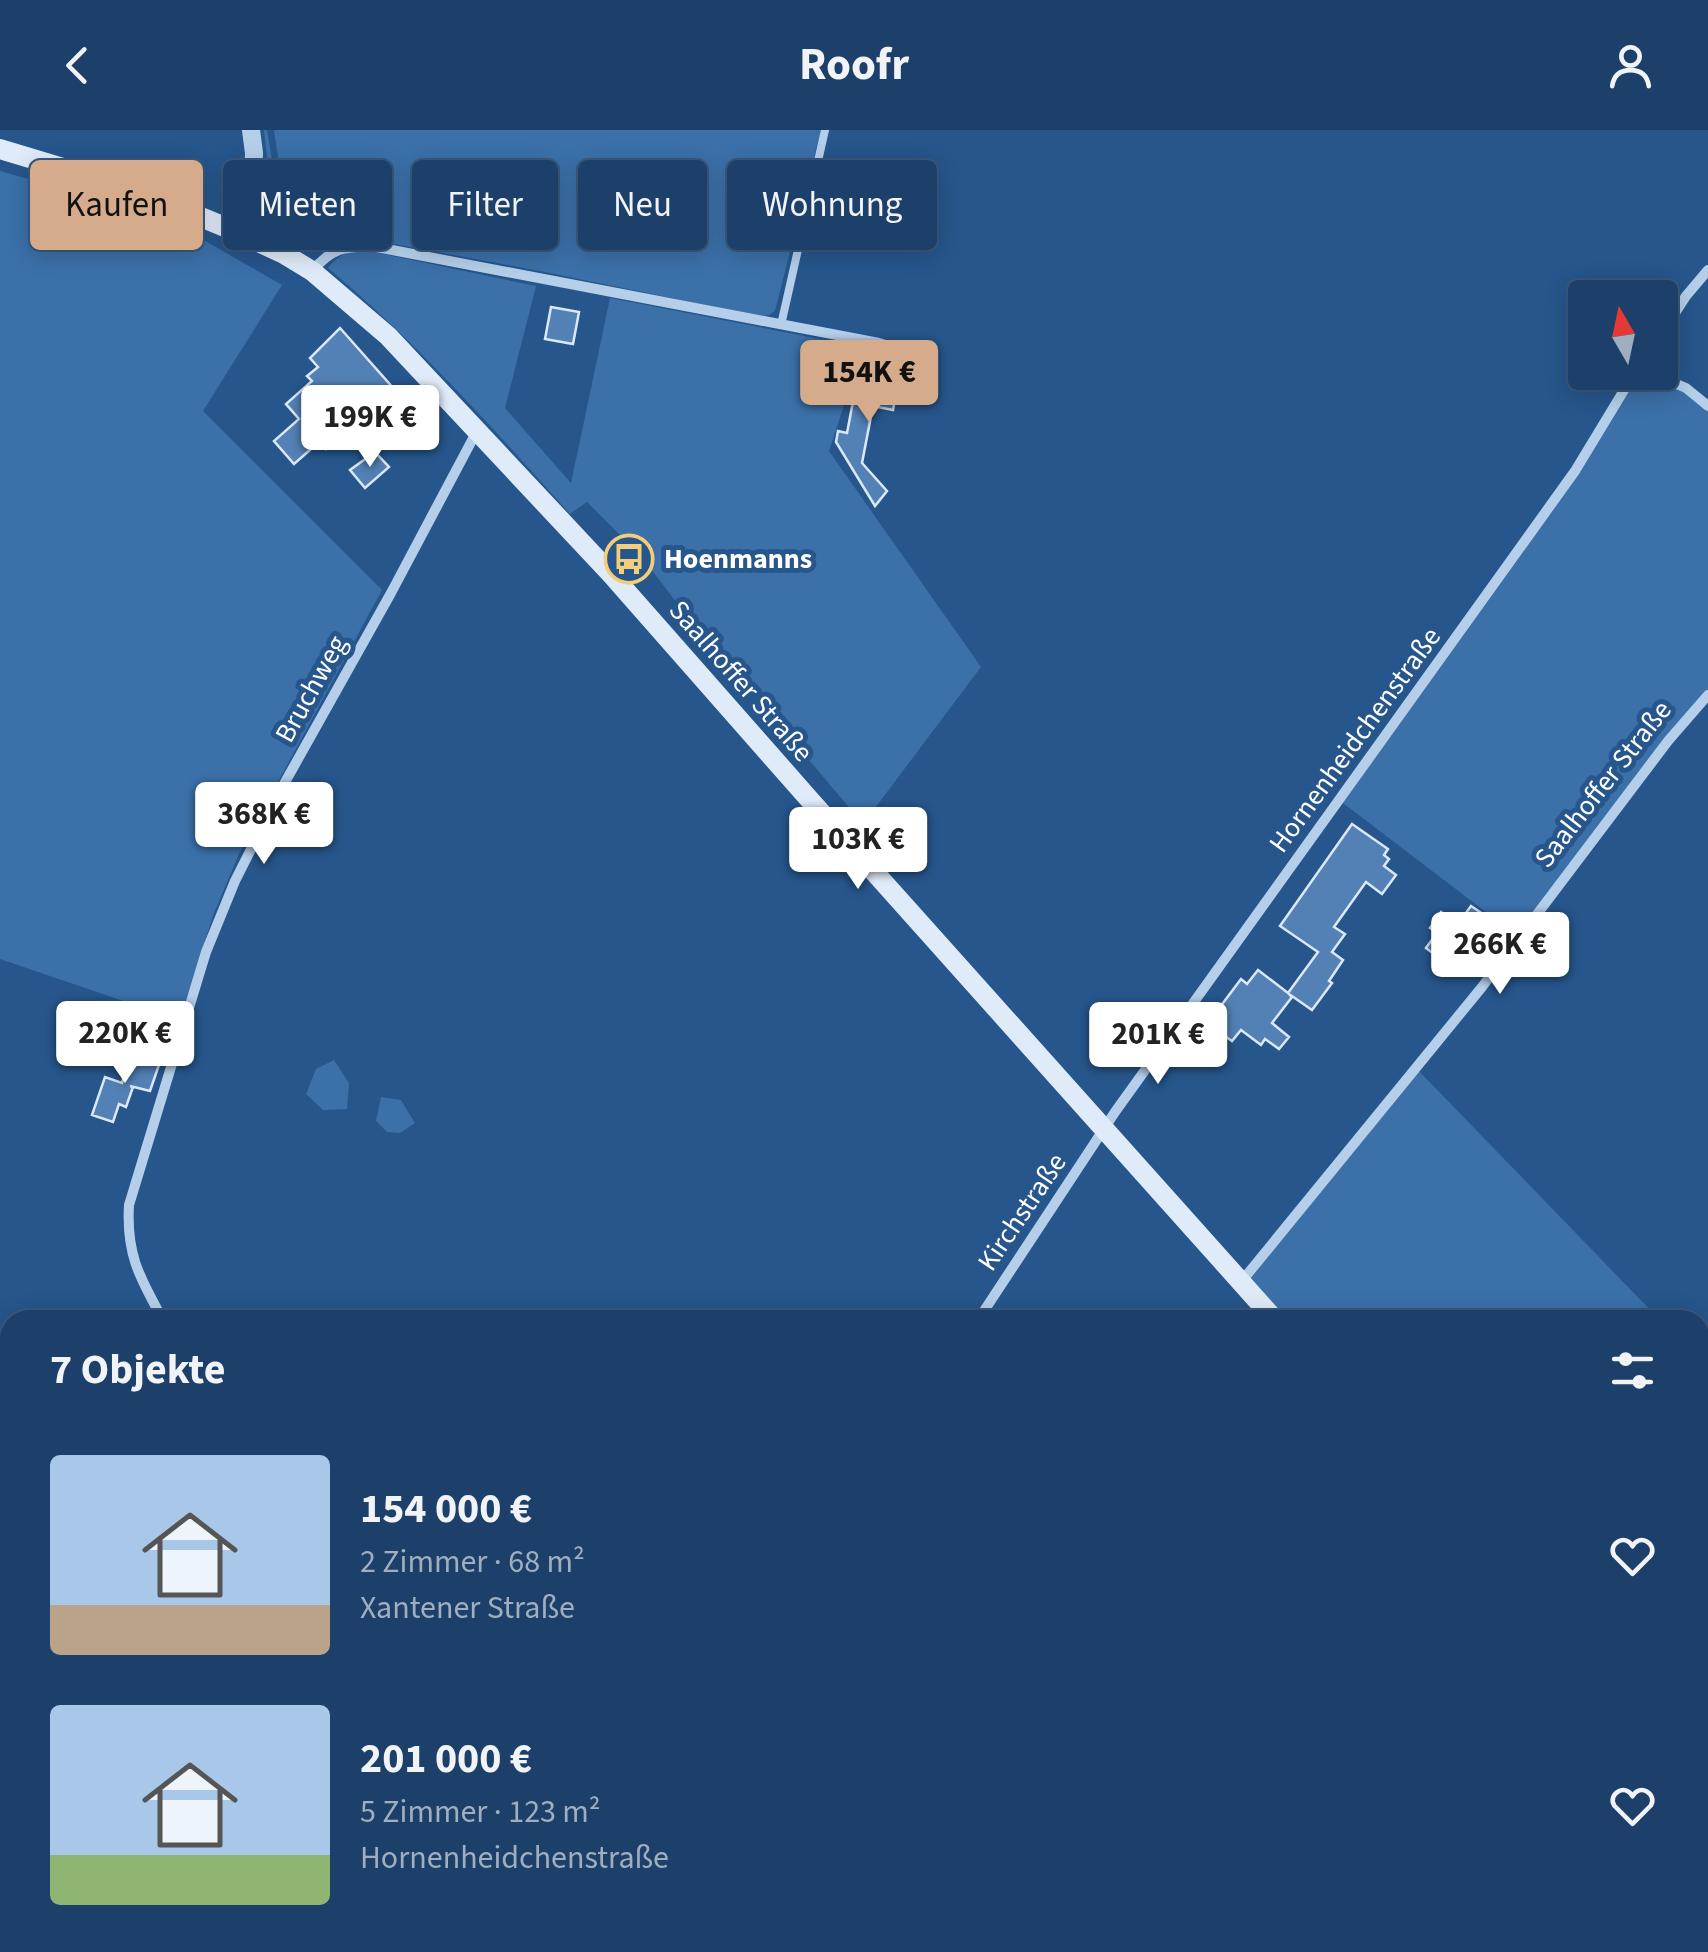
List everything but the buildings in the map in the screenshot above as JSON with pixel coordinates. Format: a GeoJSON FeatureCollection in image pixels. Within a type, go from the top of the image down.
{"type":"FeatureCollection","features":[{"type":"Feature","properties":{"kind":"main road","name":"Saalhoffer Straße"},"geometry":{"type":"LineString","coordinates":[[0,148],[134,189],[223,226]]}},
{"type":"Feature","properties":{"kind":"main road","name":"Saalhoffer Straße"},"geometry":{"type":"LineString","coordinates":[[272,250],[312,271],[388,336],[478,429],[601,562],[1266,1310]]}},
{"type":"Feature","properties":{"kind":"street"},"geometry":{"type":"LineString","coordinates":[[251,130],[254,160]]}},
{"type":"Feature","properties":{"kind":"street"},"geometry":{"type":"LineString","coordinates":[[312,271],[324,257],[342,248],[372,246],[879,342],[929,358]]}},
{"type":"Feature","properties":{"kind":"street"},"geometry":{"type":"LineString","coordinates":[[1678,311],[1708,270]]}},
{"type":"Feature","properties":{"kind":"street"},"geometry":{"type":"LineString","coordinates":[[1678,385],[1708,406]]}},
{"type":"Feature","properties":{"kind":"street","name":"Hornenheidchenstraße"},"geometry":{"type":"LineString","coordinates":[[1104,1130],[1575,471],[1624,390]]}},
{"type":"Feature","properties":{"kind":"street","name":"Bruchweg"},"geometry":{"type":"LineString","coordinates":[[159,1310],[132,1258],[127,1231],[130,1205],[206,952],[234,880],[478,429]]}},
{"type":"Feature","properties":{"kind":"street","name":"Saalhoffer Straße"},"geometry":{"type":"LineString","coordinates":[[1241,1282],[1482,987],[1668,741],[1708,695]]}},
{"type":"Feature","properties":{"kind":"street","name":"Kirchstraße"},"geometry":{"type":"LineString","coordinates":[[985,1310],[1104,1130]]}},
{"type":"Feature","properties":{"kind":"lane"},"geometry":{"type":"LineString","coordinates":[[781,325],[825,130]]}},
{"type":"Feature","properties":{"kind":"shaded area"},"geometry":{"type":"Polygon","coordinates":[[[264,130],[272,160],[267,160],[264,130]]]}},
{"type":"Feature","properties":{"kind":"shaded area"},"geometry":{"type":"Polygon","coordinates":[[[274,130],[821,130],[813,160],[727,160],[727,250],[791,250],[775,311],[759,316],[427,250],[558,250],[558,160],[412,160],[412,247],[392,244],[392,160],[278,160],[274,130]]]}},
{"type":"Feature","properties":{"kind":"shaded area"},"geometry":{"type":"Polygon","coordinates":[[[0,171],[30,180],[30,250],[203,250],[203,240],[282,285],[203,411],[382,590],[239,854],[214,913],[179,1020],[0,959],[0,171]]]}},
{"type":"Feature","properties":{"kind":"shaded area"},"geometry":{"type":"Polygon","coordinates":[[[364,250],[536,286],[505,408],[571,483],[610,298],[861,347],[829,451],[981,667],[863,824],[641,556],[587,502],[570,514],[423,356],[328,268],[344,254],[364,250]]]}},
{"type":"Feature","properties":{"kind":"shaded area"},"geometry":{"type":"Polygon","coordinates":[[[1678,385],[1708,406],[1708,695],[1520,938],[1339,800],[1575,471],[1625,390],[1678,390],[1678,385]]]}},
{"type":"Feature","properties":{"kind":"shaded area"},"geometry":{"type":"Polygon","coordinates":[[[334,1060],[349,1083],[347,1109],[323,1110],[306,1094],[316,1069],[334,1060]]]}},
{"type":"Feature","properties":{"kind":"shaded area"},"geometry":{"type":"Polygon","coordinates":[[[1415,1067],[1650,1310],[1266,1310],[1241,1282],[1415,1067]]]}},
{"type":"Feature","properties":{"kind":"shaded area"},"geometry":{"type":"Polygon","coordinates":[[[381,1097],[401,1100],[415,1123],[400,1133],[387,1132],[376,1121],[381,1097]]]}},
{"type":"Feature","properties":{"kind":"place","name":"Hoenmanns"},"geometry":{"type":"Point","coordinates":[629,559]}}]}
